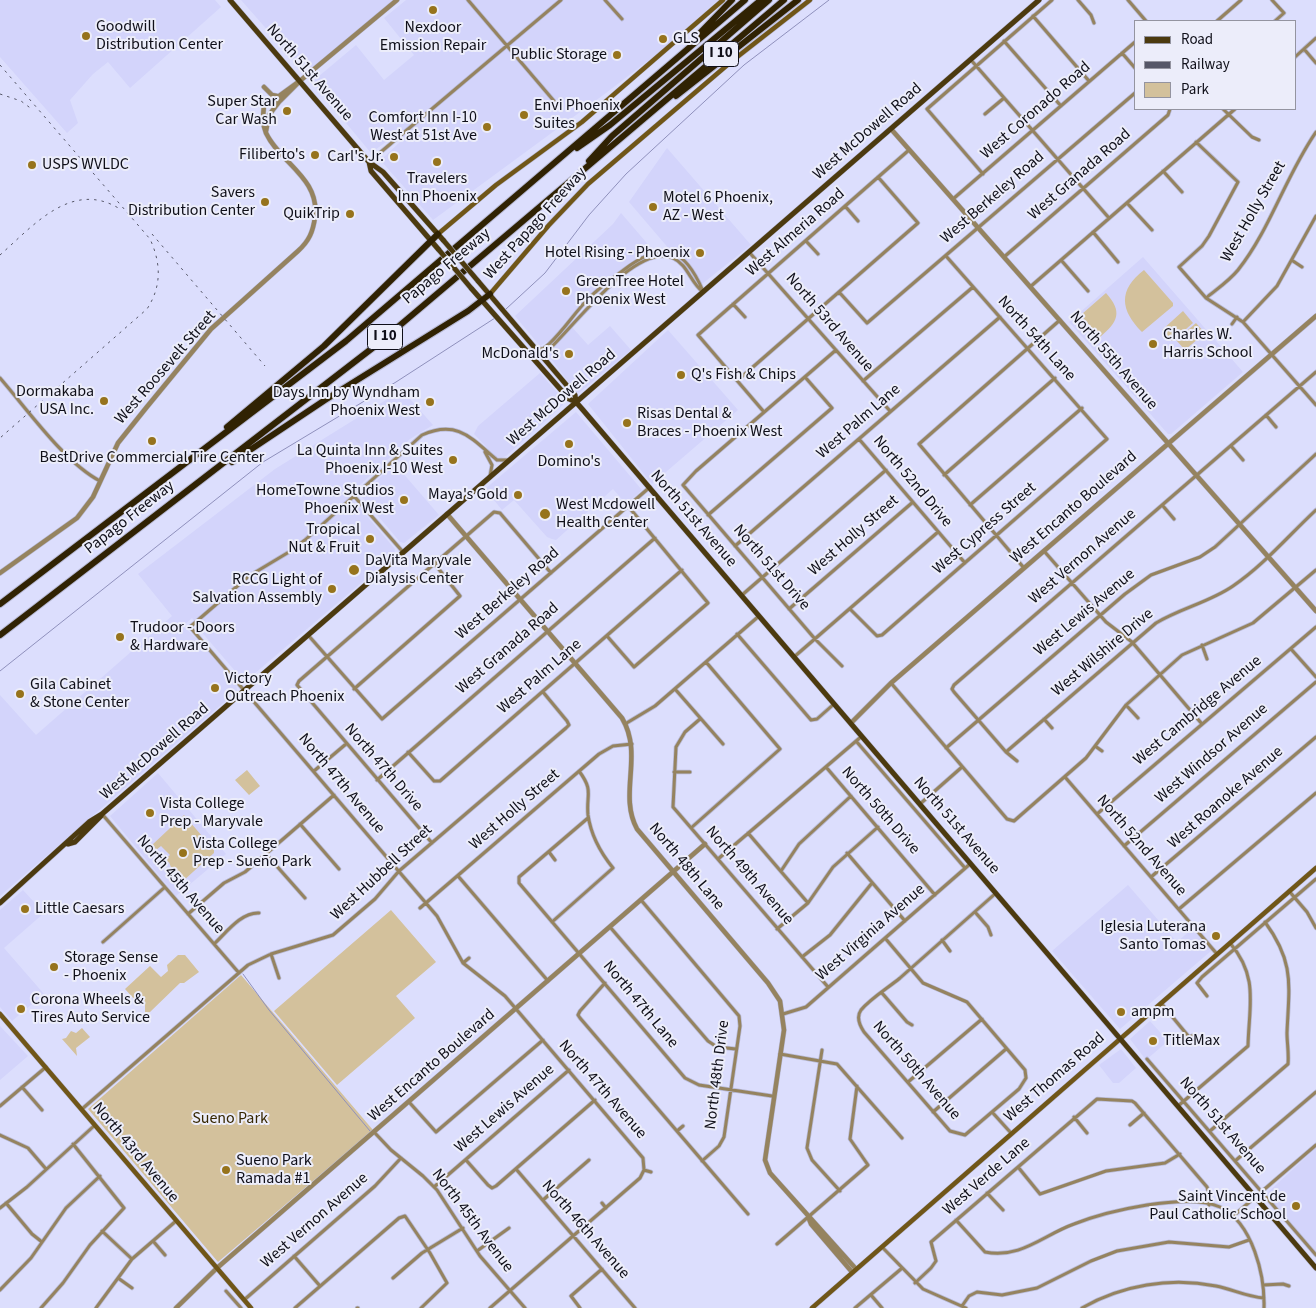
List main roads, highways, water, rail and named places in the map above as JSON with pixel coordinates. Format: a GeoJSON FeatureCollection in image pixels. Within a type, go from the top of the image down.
{"type":"FeatureCollection","features":[{"type":"Feature","properties":{"kind":"highway"},"geometry":{"type":"LineString","coordinates":[[680,55],[732,0]]}},
{"type":"Feature","properties":{"kind":"highway","name":"Papago Freeway"},"geometry":{"type":"LineString","coordinates":[[0,602],[346,341],[745,0]]}},
{"type":"Feature","properties":{"kind":"highway"},"geometry":{"type":"LineString","coordinates":[[544,172],[610,125],[761,0]]}},
{"type":"Feature","properties":{"kind":"highway"},"geometry":{"type":"LineString","coordinates":[[571,181],[612,136],[768,0]]}},
{"type":"Feature","properties":{"kind":"highway","name":"Papago Freeway"},"geometry":{"type":"LineString","coordinates":[[0,637],[379,342],[784,0]]}},
{"type":"Feature","properties":{"kind":"highway"},"geometry":{"type":"LineString","coordinates":[[658,108],[687,90],[798,0]]}},
{"type":"Feature","properties":{"kind":"highway"},"geometry":{"type":"LineString","coordinates":[[178,468],[329,340],[438,234]]}},
{"type":"Feature","properties":{"kind":"highway"},"geometry":{"type":"LineString","coordinates":[[194,487],[490,294]]}},
{"type":"Feature","properties":{"kind":"main road"},"geometry":{"type":"LineString","coordinates":[[438,234],[496,186],[593,113],[723,0]]}},
{"type":"Feature","properties":{"kind":"main road","name":"West Papago Freeway"},"geometry":{"type":"LineString","coordinates":[[490,294],[549,225],[588,184],[732,61],[810,0]]}},
{"type":"Feature","properties":{"kind":"main road","name":"West McDowell Road"},"geometry":{"type":"LineString","coordinates":[[0,903],[67,844],[76,842],[93,826],[102,814],[1039,0]]}},
{"type":"Feature","properties":{"kind":"main road","name":"North 51st Avenue"},"geometry":{"type":"LineString","coordinates":[[232,1],[369,162],[383,172],[490,294],[575,395],[576,402]]}},
{"type":"Feature","properties":{"kind":"main road","name":"North 51st Avenue"},"geometry":{"type":"LineString","coordinates":[[369,162],[371,171],[430,241],[569,399],[576,402],[1316,1268]]}},
{"type":"Feature","properties":{"kind":"main road"},"geometry":{"type":"LineString","coordinates":[[507,328],[535,356],[542,356]]}},
{"type":"Feature","properties":{"kind":"main road","name":"West Thomas Road"},"geometry":{"type":"LineString","coordinates":[[812,1308],[1316,868]]}},
{"type":"Feature","properties":{"kind":"main road","name":"North 43rd Avenue"},"geometry":{"type":"LineString","coordinates":[[0,1014],[251,1308]]}},
{"type":"Feature","properties":{"kind":"waterway"},"geometry":{"type":"LineString","coordinates":[[506,309],[545,273],[589,215],[626,174],[744,65],[829,0]]}},
{"type":"Feature","properties":{"kind":"waterway"},"geometry":{"type":"LineString","coordinates":[[0,671],[263,462],[396,382],[495,318]]}},
{"type":"Feature","properties":{"kind":"waterway"},"geometry":{"type":"LineString","coordinates":[[243,974],[269,1010],[370,1131]]}},
{"type":"Feature","properties":{"kind":"railway"},"geometry":{"type":"LineString","coordinates":[[0,65],[150,239],[158,266],[155,292],[147,309],[0,438]]}},
{"type":"Feature","properties":{"kind":"railway"},"geometry":{"type":"LineString","coordinates":[[0,94],[21,101],[33,110]]}},
{"type":"Feature","properties":{"kind":"railway"},"geometry":{"type":"LineString","coordinates":[[0,255],[40,220],[54,210],[70,203],[86,199],[102,201],[120,209]]}},
{"type":"Feature","properties":{"kind":"railway"},"geometry":{"type":"LineString","coordinates":[[152,234],[265,366]]}},
{"type":"Feature","properties":{"kind":"place","name":"Nexdoor Emission Repair"},"geometry":{"type":"Point","coordinates":[433,10]}},
{"type":"Feature","properties":{"kind":"place","name":"Goodwill Distribution Center"},"geometry":{"type":"Point","coordinates":[86,36]}},
{"type":"Feature","properties":{"kind":"place","name":"GLS"},"geometry":{"type":"Point","coordinates":[663,39]}},
{"type":"Feature","properties":{"kind":"place","name":"Public Storage"},"geometry":{"type":"Point","coordinates":[617,55]}},
{"type":"Feature","properties":{"kind":"place","name":"Super Star Car Wash"},"geometry":{"type":"Point","coordinates":[287,111]}},
{"type":"Feature","properties":{"kind":"place","name":"Envi Phoenix Suites"},"geometry":{"type":"Point","coordinates":[524,115]}},
{"type":"Feature","properties":{"kind":"place","name":"Comfort Inn I-10 West at 51st Ave"},"geometry":{"type":"Point","coordinates":[487,127]}},
{"type":"Feature","properties":{"kind":"place","name":"Filiberto's"},"geometry":{"type":"Point","coordinates":[315,155]}},
{"type":"Feature","properties":{"kind":"place","name":"Carl's Jr."},"geometry":{"type":"Point","coordinates":[394,157]}},
{"type":"Feature","properties":{"kind":"place","name":"Travelers Inn Phoenix"},"geometry":{"type":"Point","coordinates":[437,162]}},
{"type":"Feature","properties":{"kind":"place","name":"USPS WVLDC"},"geometry":{"type":"Point","coordinates":[32,165]}},
{"type":"Feature","properties":{"kind":"place","name":"Savers Distribution Center"},"geometry":{"type":"Point","coordinates":[265,202]}},
{"type":"Feature","properties":{"kind":"place","name":"Motel 6 Phoenix, AZ - West"},"geometry":{"type":"Point","coordinates":[653,207]}},
{"type":"Feature","properties":{"kind":"place","name":"QuikTrip"},"geometry":{"type":"Point","coordinates":[350,214]}},
{"type":"Feature","properties":{"kind":"place","name":"Hotel Rising - Phoenix"},"geometry":{"type":"Point","coordinates":[700,253]}},
{"type":"Feature","properties":{"kind":"place","name":"GreenTree Hotel Phoenix West"},"geometry":{"type":"Point","coordinates":[566,291]}},
{"type":"Feature","properties":{"kind":"place","name":"Charles W. Harris School"},"geometry":{"type":"Point","coordinates":[1153,344]}},
{"type":"Feature","properties":{"kind":"place","name":"McDonald's"},"geometry":{"type":"Point","coordinates":[569,354]}},
{"type":"Feature","properties":{"kind":"place","name":"Q's Fish & Chips"},"geometry":{"type":"Point","coordinates":[681,375]}},
{"type":"Feature","properties":{"kind":"place","name":"Dormakaba USA Inc."},"geometry":{"type":"Point","coordinates":[104,401]}},
{"type":"Feature","properties":{"kind":"place","name":"Days Inn by Wyndham Phoenix West"},"geometry":{"type":"Point","coordinates":[430,402]}},
{"type":"Feature","properties":{"kind":"place","name":"Risas Dental & Braces - Phoenix West"},"geometry":{"type":"Point","coordinates":[627,423]}},
{"type":"Feature","properties":{"kind":"place","name":"BestDrive Commercial Tire Center"},"geometry":{"type":"Point","coordinates":[152,441]}},
{"type":"Feature","properties":{"kind":"place","name":"Domino's"},"geometry":{"type":"Point","coordinates":[569,444]}},
{"type":"Feature","properties":{"kind":"place","name":"La Quinta Inn & Suites Phoenix I-10 West"},"geometry":{"type":"Point","coordinates":[453,460]}},
{"type":"Feature","properties":{"kind":"place","name":"Maya's Gold"},"geometry":{"type":"Point","coordinates":[518,495]}},
{"type":"Feature","properties":{"kind":"place","name":"HomeTowne Studios Phoenix West"},"geometry":{"type":"Point","coordinates":[404,500]}},
{"type":"Feature","properties":{"kind":"place","name":"West Mcdowell Health Center"},"geometry":{"type":"Point","coordinates":[545,514]}},
{"type":"Feature","properties":{"kind":"place","name":"Tropical Nut & Fruit"},"geometry":{"type":"Point","coordinates":[370,539]}},
{"type":"Feature","properties":{"kind":"place","name":"DaVita Maryvale Dialysis Center"},"geometry":{"type":"Point","coordinates":[354,570]}},
{"type":"Feature","properties":{"kind":"place","name":"RCCG Light of Salvation Assembly"},"geometry":{"type":"Point","coordinates":[332,589]}},
{"type":"Feature","properties":{"kind":"place","name":"Trudoor - Doors & Hardware"},"geometry":{"type":"Point","coordinates":[120,637]}},
{"type":"Feature","properties":{"kind":"place","name":"Victory Outreach Phoenix"},"geometry":{"type":"Point","coordinates":[215,688]}},
{"type":"Feature","properties":{"kind":"place","name":"Gila Cabinet & Stone Center"},"geometry":{"type":"Point","coordinates":[20,694]}},
{"type":"Feature","properties":{"kind":"place","name":"Vista College Prep - Maryvale"},"geometry":{"type":"Point","coordinates":[150,813]}},
{"type":"Feature","properties":{"kind":"place","name":"Vista College Prep - Sueño Park"},"geometry":{"type":"Point","coordinates":[183,853]}},
{"type":"Feature","properties":{"kind":"place","name":"Little Caesars"},"geometry":{"type":"Point","coordinates":[25,909]}},
{"type":"Feature","properties":{"kind":"place","name":"Iglesia Luterana Santo Tomas"},"geometry":{"type":"Point","coordinates":[1216,936]}},
{"type":"Feature","properties":{"kind":"place","name":"Storage Sense - Phoenix"},"geometry":{"type":"Point","coordinates":[54,967]}},
{"type":"Feature","properties":{"kind":"place","name":"Corona Wheels & Tires Auto Service"},"geometry":{"type":"Point","coordinates":[21,1009]}},
{"type":"Feature","properties":{"kind":"place","name":"ampm"},"geometry":{"type":"Point","coordinates":[1121,1012]}},
{"type":"Feature","properties":{"kind":"place","name":"TitleMax"},"geometry":{"type":"Point","coordinates":[1153,1041]}},
{"type":"Feature","properties":{"kind":"place","name":"Sueno Park Ramada #1"},"geometry":{"type":"Point","coordinates":[226,1170]}},
{"type":"Feature","properties":{"kind":"place","name":"Saint Vincent de Paul Catholic School"},"geometry":{"type":"Point","coordinates":[1296,1206]}},
{"type":"Feature","properties":{"kind":"park label","name":"Sueno Park"},"geometry":{"type":"Point","coordinates":[230,1119]}}]}
